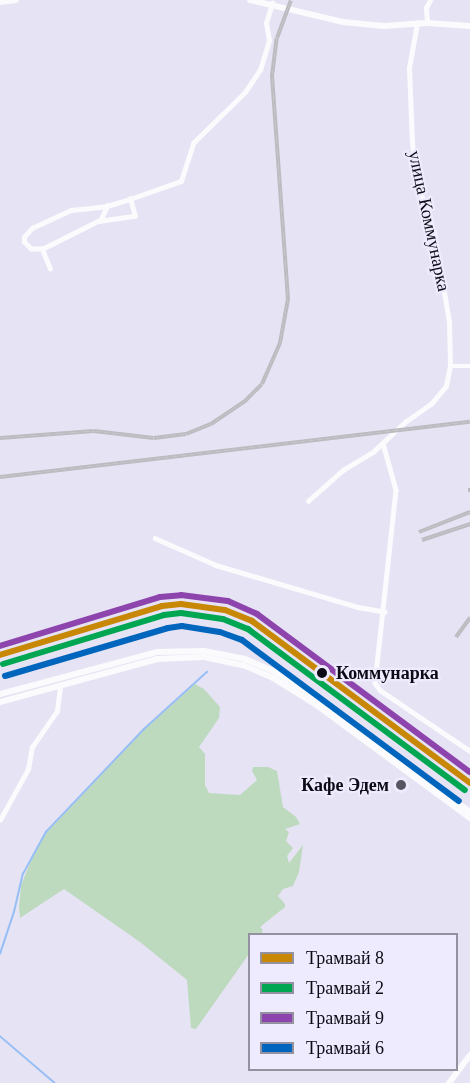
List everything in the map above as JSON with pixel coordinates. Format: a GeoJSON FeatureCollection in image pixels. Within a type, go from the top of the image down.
{"type":"FeatureCollection","features":[{"type":"Feature","properties":{"kind":"main road"},"geometry":{"type":"LineString","coordinates":[[0,2],[16,0]]}},
{"type":"Feature","properties":{"kind":"main road"},"geometry":{"type":"LineString","coordinates":[[250,0],[272,3],[343,22],[384,26],[417,23],[470,26]]}},
{"type":"Feature","properties":{"kind":"main road"},"geometry":{"type":"LineString","coordinates":[[0,693],[157,652],[204,651],[245,659],[275,672],[311,694],[470,812]]}},
{"type":"Feature","properties":{"kind":"main road"},"geometry":{"type":"LineString","coordinates":[[0,702],[145,661],[204,657],[243,665],[273,678],[310,701],[470,818]]}},
{"type":"Feature","properties":{"kind":"main road"},"geometry":{"type":"LineString","coordinates":[[449,1083],[470,1055]]}},
{"type":"Feature","properties":{"kind":"street"},"geometry":{"type":"LineString","coordinates":[[427,23],[426,8],[429,0]]}},
{"type":"Feature","properties":{"kind":"street"},"geometry":{"type":"LineString","coordinates":[[130,199],[135,216],[100,221],[42,249],[30,249],[24,242],[27,232],[71,210],[107,206],[181,181],[193,143],[254,82],[266,56],[269,40],[266,23],[272,3]]}},
{"type":"Feature","properties":{"kind":"street","name":"улица Коммунарка"},"geometry":{"type":"LineString","coordinates":[[383,443],[436,398],[446,386],[450,366],[449,322],[434,233],[417,183],[412,144],[409,68],[417,23]]}},
{"type":"Feature","properties":{"kind":"street"},"geometry":{"type":"LineString","coordinates":[[100,221],[107,206]]}},
{"type":"Feature","properties":{"kind":"street"},"geometry":{"type":"LineString","coordinates":[[42,249],[50,269]]}},
{"type":"Feature","properties":{"kind":"street"},"geometry":{"type":"LineString","coordinates":[[450,366],[470,366]]}},
{"type":"Feature","properties":{"kind":"street"},"geometry":{"type":"LineString","coordinates":[[308,501],[343,470],[364,458],[383,443],[396,490],[375,683],[380,690],[470,751]]}},
{"type":"Feature","properties":{"kind":"street"},"geometry":{"type":"LineString","coordinates":[[154,538],[216,565],[358,607],[384,612]]}},
{"type":"Feature","properties":{"kind":"street"},"geometry":{"type":"LineString","coordinates":[[0,820],[28,769],[32,747],[57,711],[60,685]]}},
{"type":"Feature","properties":{"kind":"green space"},"geometry":{"type":"Polygon","coordinates":[[[195,684],[204,689],[220,707],[219,718],[199,747],[205,754],[205,785],[209,793],[240,795],[257,780],[252,771],[253,767],[268,767],[277,771],[283,807],[296,817],[300,824],[285,829],[289,832],[286,841],[293,848],[287,856],[289,863],[303,845],[299,872],[293,886],[283,889],[278,896],[285,907],[260,927],[263,930],[262,933],[248,933],[248,955],[196,1029],[191,1028],[187,980],[140,942],[64,889],[20,918],[21,885],[35,851],[45,834],[145,729],[195,684]]]}},
{"type":"Feature","properties":{"kind":"waterway"},"geometry":{"type":"LineString","coordinates":[[0,954],[14,912],[23,874],[46,832],[144,729],[207,672]]}},
{"type":"Feature","properties":{"kind":"waterway"},"geometry":{"type":"LineString","coordinates":[[0,1036],[55,1083]]}},
{"type":"Feature","properties":{"kind":"railway"},"geometry":{"type":"LineString","coordinates":[[0,438],[94,431],[154,438],[186,434],[211,424],[244,402],[262,384],[280,343],[288,299],[272,76],[277,38],[291,0]]}},
{"type":"Feature","properties":{"kind":"railway"},"geometry":{"type":"LineString","coordinates":[[0,477],[470,422]]}},
{"type":"Feature","properties":{"kind":"railway"},"geometry":{"type":"LineString","coordinates":[[419,532],[470,512]]}},
{"type":"Feature","properties":{"kind":"railway"},"geometry":{"type":"LineString","coordinates":[[422,540],[470,524]]}},
{"type":"Feature","properties":{"kind":"railway"},"geometry":{"type":"LineString","coordinates":[[456,637],[470,618]]}},
{"type":"Feature","properties":{"kind":"tram line","name":"9"},"geometry":{"type":"LineString","coordinates":[[0,646],[160,597],[181,595],[228,601],[257,614],[470,772]]}},
{"type":"Feature","properties":{"kind":"tram line","name":"8"},"geometry":{"type":"LineString","coordinates":[[0,655],[162,606],[181,604],[225,610],[252,621],[470,783]]}},
{"type":"Feature","properties":{"kind":"tram line","name":"2"},"geometry":{"type":"LineString","coordinates":[[3,664],[164,615],[181,613],[223,619],[248,629],[465,790]]}},
{"type":"Feature","properties":{"kind":"tram line","name":"6"},"geometry":{"type":"LineString","coordinates":[[5,676],[168,628],[182,626],[220,632],[242,640],[459,801]]}},
{"type":"Feature","properties":{"kind":"place","name":"Коммунарка"},"geometry":{"type":"Point","coordinates":[322,673]}},
{"type":"Feature","properties":{"kind":"place","name":"Кафе Эдем"},"geometry":{"type":"Point","coordinates":[401,785]}}]}
